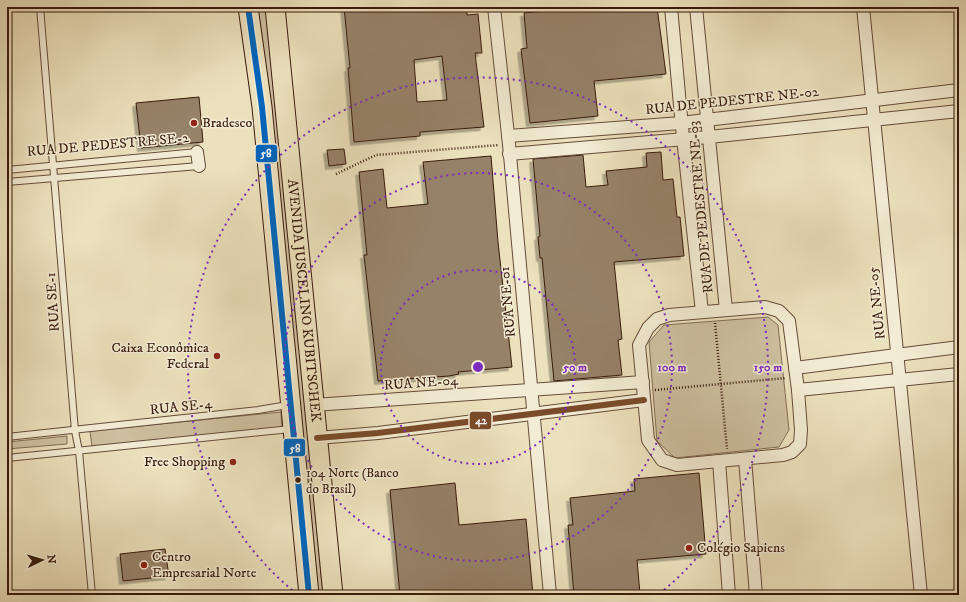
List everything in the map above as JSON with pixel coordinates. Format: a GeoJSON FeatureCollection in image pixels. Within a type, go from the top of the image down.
{"type":"FeatureCollection","features":[{"type":"Feature","properties":{"kind":"main road"},"geometry":{"type":"LineString","coordinates":[[248,7],[262,108],[308,595]]}},
{"type":"Feature","properties":{"kind":"main road","name":"AVENIDA JUSCELINO KUBITSCHEK"},"geometry":{"type":"LineString","coordinates":[[275,7],[317,438],[323,478],[333,595]]}},
{"type":"Feature","properties":{"kind":"street","name":"RUA NE-01"},"geometry":{"type":"LineString","coordinates":[[494,7],[550,595]]}},
{"type":"Feature","properties":{"kind":"street","name":"RUA DE PEDESTRE NE-03"},"geometry":{"type":"LineString","coordinates":[[671,7],[682,138],[708,311]]}},
{"type":"Feature","properties":{"kind":"street","name":"RUA DE PEDESTRE NE-03"},"geometry":{"type":"LineString","coordinates":[[696,7],[726,310]]}},
{"type":"Feature","properties":{"kind":"street","name":"RUA NE-05"},"geometry":{"type":"LineString","coordinates":[[863,7],[871,101],[921,595]]}},
{"type":"Feature","properties":{"kind":"street","name":"RUA DE PEDESTRE NE-02"},"geometry":{"type":"LineString","coordinates":[[508,144],[959,90]]}},
{"type":"Feature","properties":{"kind":"street"},"geometry":{"type":"LineString","coordinates":[[508,144],[709,137],[959,111]]}},
{"type":"Feature","properties":{"kind":"street","name":"RUA DE PEDESTRE SE-2"},"geometry":{"type":"LineString","coordinates":[[197,152],[199,166]]}},
{"type":"Feature","properties":{"kind":"street"},"geometry":{"type":"LineString","coordinates":[[765,307],[779,311],[789,321],[798,390],[801,430],[800,444],[792,452],[783,455],[677,465],[662,460],[648,440],[639,345],[648,328],[657,319],[669,315],[726,310],[765,307]]}},
{"type":"Feature","properties":{"kind":"street"},"geometry":{"type":"LineString","coordinates":[[796,373],[897,355],[959,347]]}},
{"type":"Feature","properties":{"kind":"street"},"geometry":{"type":"LineString","coordinates":[[798,390],[959,374]]}},
{"type":"Feature","properties":{"kind":"street","name":"RUA NE-04"},"geometry":{"type":"LineString","coordinates":[[314,405],[531,390],[644,391]]}},
{"type":"Feature","properties":{"kind":"street"},"geometry":{"type":"LineString","coordinates":[[317,438],[378,433],[532,413],[644,391]]}},
{"type":"Feature","properties":{"kind":"street"},"geometry":{"type":"LineString","coordinates":[[744,459],[756,595]]}},
{"type":"Feature","properties":{"kind":"street"},"geometry":{"type":"LineString","coordinates":[[724,461],[729,595]]}},
{"type":"Feature","properties":{"kind":"lane","name":"RUA SE-1"},"geometry":{"type":"LineString","coordinates":[[40,7],[56,177],[75,431],[79,451],[92,595]]}},
{"type":"Feature","properties":{"kind":"lane","name":"RUA DE PEDESTRE SE-2"},"geometry":{"type":"LineString","coordinates":[[7,170],[197,152]]}},
{"type":"Feature","properties":{"kind":"lane","name":"RUA DE PEDESTRE SE-2"},"geometry":{"type":"LineString","coordinates":[[7,182],[199,166]]}},
{"type":"Feature","properties":{"kind":"lane","name":"RUA SE-4"},"geometry":{"type":"LineString","coordinates":[[7,437],[75,431],[258,410],[289,405]]}},
{"type":"Feature","properties":{"kind":"lane"},"geometry":{"type":"LineString","coordinates":[[7,458],[293,429]]}},
{"type":"Feature","properties":{"kind":"path"},"geometry":{"type":"LineString","coordinates":[[336,174],[376,155],[508,144]]}},
{"type":"Feature","properties":{"kind":"path"},"geometry":{"type":"LineString","coordinates":[[708,311],[721,384],[724,461]]}},
{"type":"Feature","properties":{"kind":"path"},"geometry":{"type":"LineString","coordinates":[[644,391],[721,384],[796,373]]}},
{"type":"Feature","properties":{"kind":"shaded area"},"geometry":{"type":"Polygon","coordinates":[[[257,7],[267,7],[323,595],[313,595],[257,7]]]}},
{"type":"Feature","properties":{"kind":"shaded area"},"geometry":{"type":"Polygon","coordinates":[[[768,317],[778,325],[789,430],[779,447],[675,458],[657,441],[649,342],[664,325],[768,317]]]}},
{"type":"Feature","properties":{"kind":"shaded area"},"geometry":{"type":"Polygon","coordinates":[[[281,412],[282,428],[92,447],[90,431],[281,412]]]}},
{"type":"Feature","properties":{"kind":"shaded area"},"geometry":{"type":"Polygon","coordinates":[[[67,436],[67,444],[7,449],[7,442],[67,436]]]}},
{"type":"Feature","properties":{"kind":"building"},"geometry":{"type":"Polygon","coordinates":[[[344,7],[467,7],[467,15],[478,14],[482,53],[475,53],[484,127],[420,132],[420,136],[354,142],[348,68],[350,68],[344,7]],[[442,56],[414,60],[417,102],[447,100],[442,56]]]}},
{"type":"Feature","properties":{"kind":"building"},"geometry":{"type":"Polygon","coordinates":[[[587,7],[657,7],[666,74],[594,81],[598,116],[530,123],[521,49],[527,48],[524,13],[587,7]]]}},
{"type":"Feature","properties":{"kind":"building"},"geometry":{"type":"Polygon","coordinates":[[[199,97],[203,142],[141,148],[136,103],[199,97]]]}},
{"type":"Feature","properties":{"kind":"building"},"geometry":{"type":"Polygon","coordinates":[[[344,149],[346,164],[329,166],[327,150],[344,149]]]}},
{"type":"Feature","properties":{"kind":"building"},"geometry":{"type":"Polygon","coordinates":[[[661,152],[663,180],[673,179],[677,217],[680,217],[684,256],[614,262],[622,339],[618,340],[622,375],[554,381],[542,258],[540,258],[538,237],[540,236],[533,159],[583,155],[586,187],[608,185],[606,171],[647,167],[646,153],[661,152]]]}},
{"type":"Feature","properties":{"kind":"building"},"geometry":{"type":"Polygon","coordinates":[[[491,156],[498,242],[512,367],[458,372],[459,374],[449,376],[378,381],[364,255],[367,255],[359,172],[383,169],[387,208],[428,204],[423,162],[491,156]]]}},
{"type":"Feature","properties":{"kind":"building"},"geometry":{"type":"Polygon","coordinates":[[[699,473],[706,554],[637,560],[640,594],[574,595],[568,525],[573,525],[570,498],[635,491],[634,479],[699,473]]]}},
{"type":"Feature","properties":{"kind":"building"},"geometry":{"type":"Polygon","coordinates":[[[455,483],[459,525],[526,519],[533,595],[400,595],[390,490],[455,483]]]}},
{"type":"Feature","properties":{"kind":"building","name":"Centro Empresarial Norte"},"geometry":{"type":"Polygon","coordinates":[[[165,549],[169,576],[123,581],[120,554],[165,549]]]}},
{"type":"Feature","properties":{"kind":"transit line","name":"58"},"geometry":{"type":"LineString","coordinates":[[248,7],[262,107],[309,595]]}},
{"type":"Feature","properties":{"kind":"transit line","name":"42"},"geometry":{"type":"LineString","coordinates":[[317,438],[378,433],[644,400]]}},
{"type":"Feature","properties":{"kind":"place","name":"Bradesco"},"geometry":{"type":"Point","coordinates":[194,123]}},
{"type":"Feature","properties":{"kind":"place","name":"Caixa Econômica Federal"},"geometry":{"type":"Point","coordinates":[217,356]}},
{"type":"Feature","properties":{"kind":"place","name":"Free Shopping"},"geometry":{"type":"Point","coordinates":[233,462]}},
{"type":"Feature","properties":{"kind":"place","name":"104 Norte (Banco do Brasil)"},"geometry":{"type":"Point","coordinates":[298,480]}},
{"type":"Feature","properties":{"kind":"place","name":"Colégio Sapiens"},"geometry":{"type":"Point","coordinates":[689,548]}},
{"type":"Feature","properties":{"kind":"place","name":"Centro Empresarial Norte"},"geometry":{"type":"Point","coordinates":[144,565]}}]}
